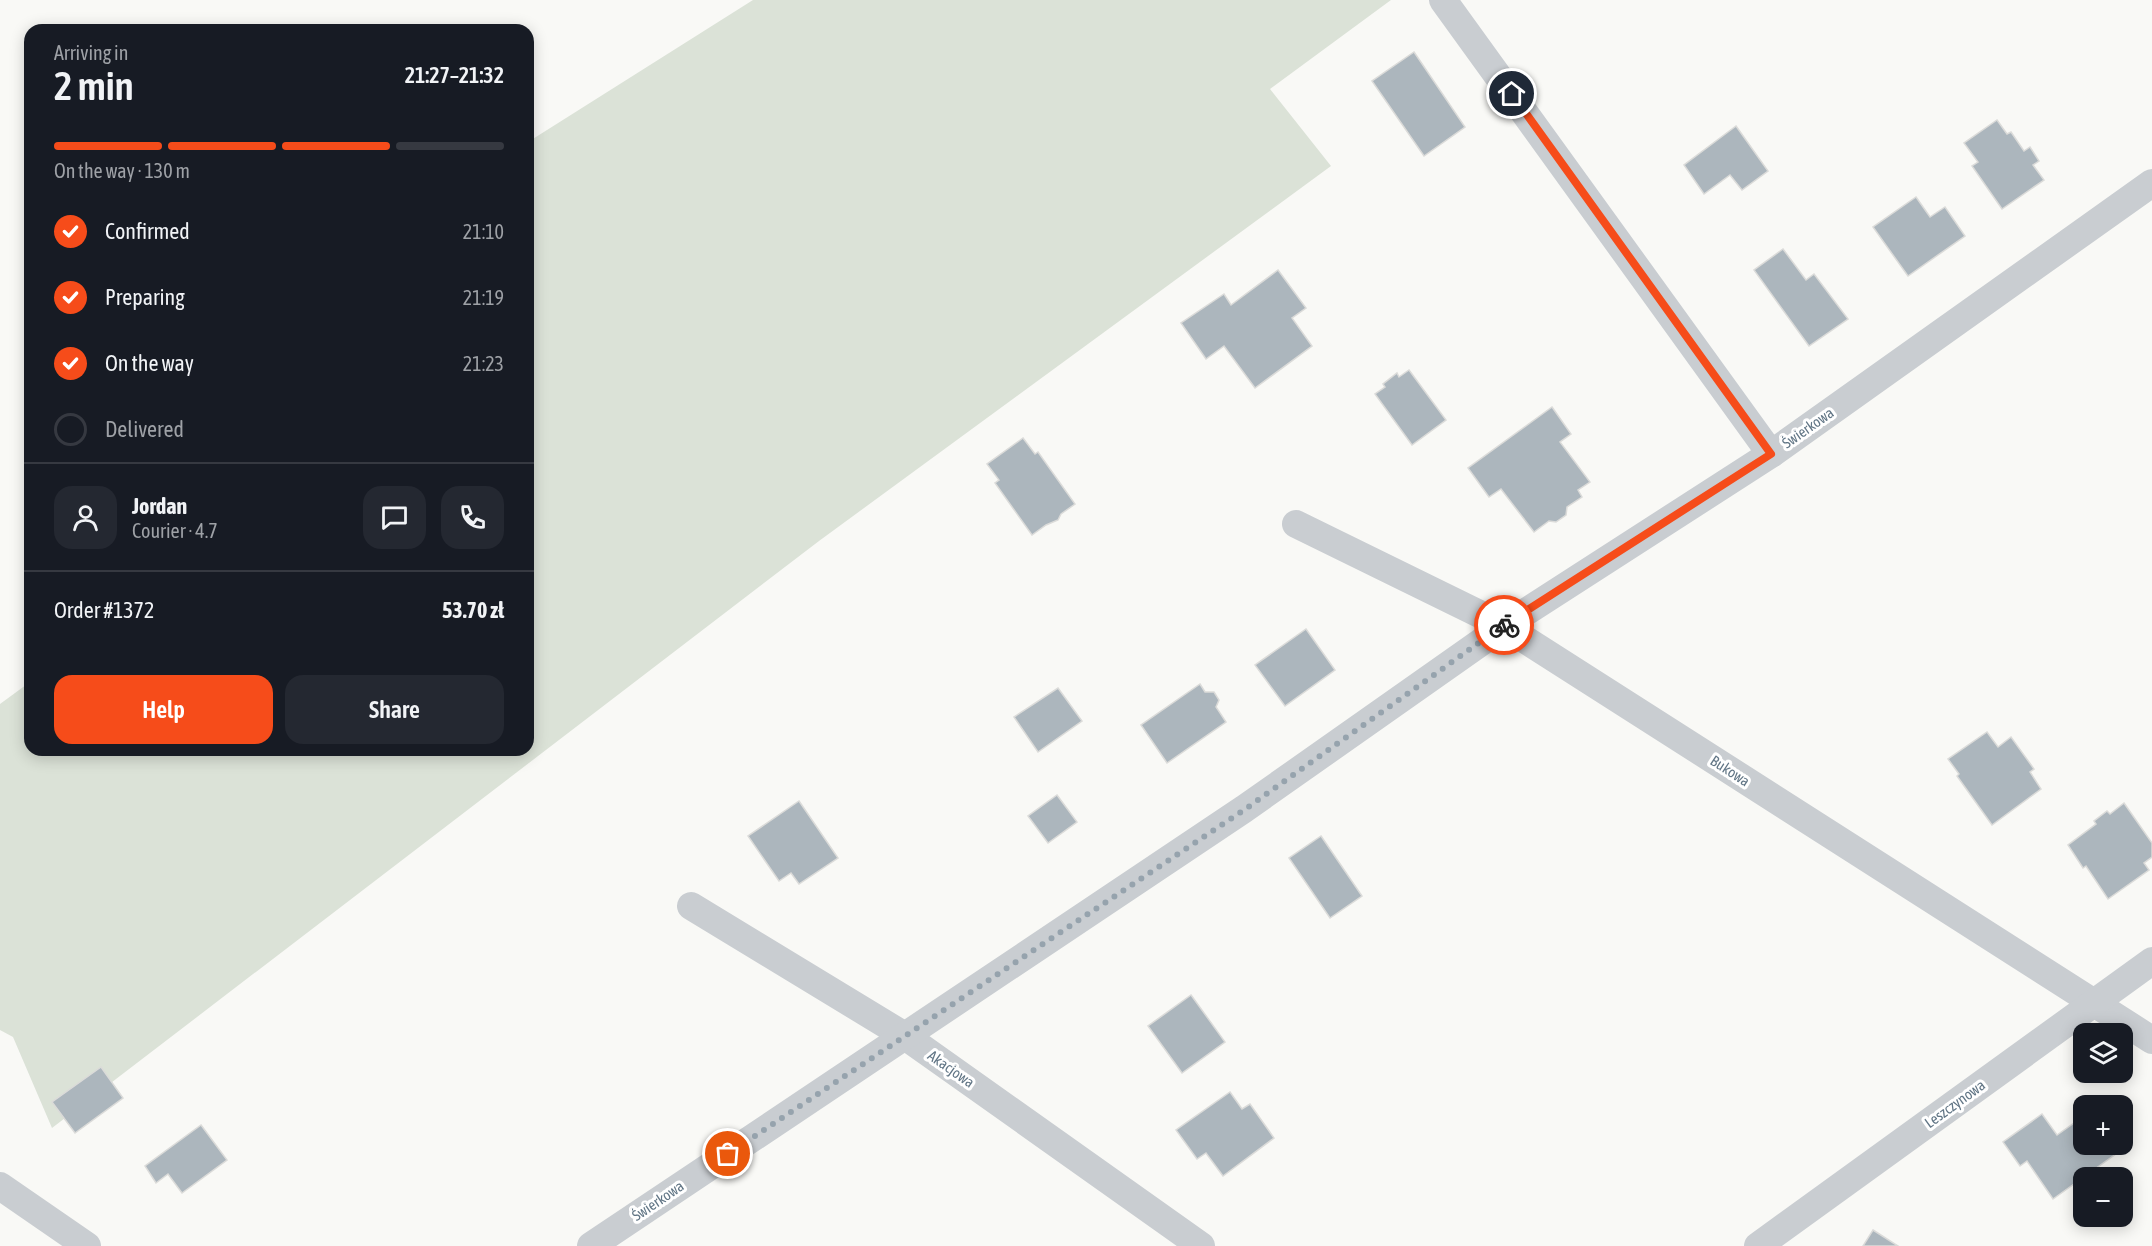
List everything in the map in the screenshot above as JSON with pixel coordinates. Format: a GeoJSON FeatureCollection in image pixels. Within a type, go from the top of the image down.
{"type":"FeatureCollection","features":[{"type":"Feature","properties":{"kind":"street"},"geometry":{"type":"LineString","coordinates":[[1443,0],[1771,454]]}},
{"type":"Feature","properties":{"kind":"street","name":"Świerkowa"},"geometry":{"type":"LineString","coordinates":[[591,1246],[1244,810],[1504,626],[1771,454],[2152,183]]}},
{"type":"Feature","properties":{"kind":"street","name":"Bukowa"},"geometry":{"type":"LineString","coordinates":[[1296,524],[1504,626],[2152,1040]]}},
{"type":"Feature","properties":{"kind":"street","name":"Akacjowa"},"geometry":{"type":"LineString","coordinates":[[691,906],[905,1036],[1202,1246]]}},
{"type":"Feature","properties":{"kind":"street","name":"Leszczynowa"},"geometry":{"type":"LineString","coordinates":[[1758,1246],[2152,961]]}},
{"type":"Feature","properties":{"kind":"street"},"geometry":{"type":"LineString","coordinates":[[0,1186],[87,1246]]}},
{"type":"Feature","properties":{"kind":"shaded area"},"geometry":{"type":"Polygon","coordinates":[[[753,0],[1391,0],[1270,89],[1331,166],[819,541],[52,1128],[13,1037],[0,1030],[0,704],[24,686],[24,756],[534,756],[534,138],[753,0]]]}},
{"type":"Feature","properties":{"kind":"building"},"geometry":{"type":"Polygon","coordinates":[[[1414,52],[1465,127],[1424,156],[1372,81],[1414,52]]]}},
{"type":"Feature","properties":{"kind":"building"},"geometry":{"type":"Polygon","coordinates":[[[1997,120],[2007,134],[2011,132],[2024,151],[2030,147],[2039,161],[2033,165],[2044,180],[2002,209],[1972,166],[1978,162],[1964,143],[1997,120]]]}},
{"type":"Feature","properties":{"kind":"building"},"geometry":{"type":"Polygon","coordinates":[[[1736,126],[1768,171],[1742,190],[1730,175],[1704,194],[1684,165],[1736,126]]]}},
{"type":"Feature","properties":{"kind":"building"},"geometry":{"type":"Polygon","coordinates":[[[1916,197],[1930,217],[1945,207],[1965,236],[1908,276],[1873,227],[1916,197]]]}},
{"type":"Feature","properties":{"kind":"building"},"geometry":{"type":"Polygon","coordinates":[[[1783,249],[1806,280],[1814,274],[1848,319],[1809,346],[1754,270],[1783,249]]]}},
{"type":"Feature","properties":{"kind":"building"},"geometry":{"type":"Polygon","coordinates":[[[1278,270],[1306,308],[1292,318],[1312,346],[1255,388],[1224,346],[1206,359],[1181,323],[1224,294],[1231,305],[1278,270]]]}},
{"type":"Feature","properties":{"kind":"building"},"geometry":{"type":"Polygon","coordinates":[[[1409,370],[1446,420],[1412,445],[1375,394],[1385,387],[1383,384],[1397,373],[1399,377],[1409,370]]]}},
{"type":"Feature","properties":{"kind":"building"},"geometry":{"type":"Polygon","coordinates":[[[1552,407],[1571,434],[1560,442],[1590,482],[1578,490],[1582,497],[1567,507],[1566,515],[1556,522],[1549,521],[1534,532],[1501,489],[1489,497],[1468,468],[1552,407]]]}},
{"type":"Feature","properties":{"kind":"building"},"geometry":{"type":"Polygon","coordinates":[[[1023,438],[1035,454],[1038,452],[1075,504],[1061,514],[1058,520],[1032,535],[995,483],[999,480],[987,464],[1023,438]]]}},
{"type":"Feature","properties":{"kind":"building"},"geometry":{"type":"Polygon","coordinates":[[[1306,629],[1335,670],[1285,706],[1255,665],[1306,629]]]}},
{"type":"Feature","properties":{"kind":"building"},"geometry":{"type":"Polygon","coordinates":[[[1200,684],[1205,692],[1214,692],[1219,700],[1216,707],[1226,722],[1167,763],[1141,725],[1200,684]]]}},
{"type":"Feature","properties":{"kind":"building"},"geometry":{"type":"Polygon","coordinates":[[[1058,688],[1082,721],[1038,752],[1014,717],[1058,688]]]}},
{"type":"Feature","properties":{"kind":"building"},"geometry":{"type":"Polygon","coordinates":[[[1987,732],[1998,747],[2011,737],[2034,769],[2030,772],[2041,789],[1992,825],[1957,776],[1959,774],[1948,759],[1987,732]]]}},
{"type":"Feature","properties":{"kind":"building"},"geometry":{"type":"Polygon","coordinates":[[[1057,795],[1077,822],[1048,843],[1028,816],[1057,795]]]}},
{"type":"Feature","properties":{"kind":"building"},"geometry":{"type":"Polygon","coordinates":[[[799,801],[838,858],[799,884],[791,873],[779,881],[748,836],[799,801]]]}},
{"type":"Feature","properties":{"kind":"building"},"geometry":{"type":"Polygon","coordinates":[[[2124,803],[2152,843],[2152,857],[2144,863],[2149,870],[2108,899],[2086,866],[2083,868],[2068,845],[2096,824],[2094,821],[2107,811],[2110,814],[2124,803]]]}},
{"type":"Feature","properties":{"kind":"building"},"geometry":{"type":"Polygon","coordinates":[[[1321,836],[1362,896],[1330,918],[1289,858],[1321,836]]]}},
{"type":"Feature","properties":{"kind":"building"},"geometry":{"type":"Polygon","coordinates":[[[1191,995],[1225,1042],[1182,1073],[1148,1026],[1191,995]]]}},
{"type":"Feature","properties":{"kind":"building"},"geometry":{"type":"Polygon","coordinates":[[[101,1067],[123,1098],[75,1133],[52,1102],[101,1067]]]}},
{"type":"Feature","properties":{"kind":"building"},"geometry":{"type":"Polygon","coordinates":[[[1230,1092],[1242,1109],[1250,1104],[1274,1138],[1223,1176],[1206,1153],[1197,1159],[1176,1130],[1230,1092]]]}},
{"type":"Feature","properties":{"kind":"building"},"geometry":{"type":"Polygon","coordinates":[[[2042,1114],[2057,1135],[2073,1124],[2073,1155],[2114,1155],[2098,1167],[2073,1167],[2073,1185],[2053,1199],[2027,1161],[2020,1166],[2003,1142],[2042,1114]]]}},
{"type":"Feature","properties":{"kind":"building"},"geometry":{"type":"Polygon","coordinates":[[[201,1125],[227,1160],[182,1193],[168,1174],[156,1183],[145,1166],[201,1125]]]}},
{"type":"Feature","properties":{"kind":"building"},"geometry":{"type":"Polygon","coordinates":[[[1873,1230],[1898,1246],[1863,1246],[1873,1230]]]}},
{"type":"Feature","properties":{"kind":"way so far"},"geometry":{"type":"LineString","coordinates":[[728,1154],[1244,810],[1504,625]]}},
{"type":"Feature","properties":{"kind":"route"},"geometry":{"type":"LineString","coordinates":[[1504,625],[1771,454],[1512,94]]}}]}
